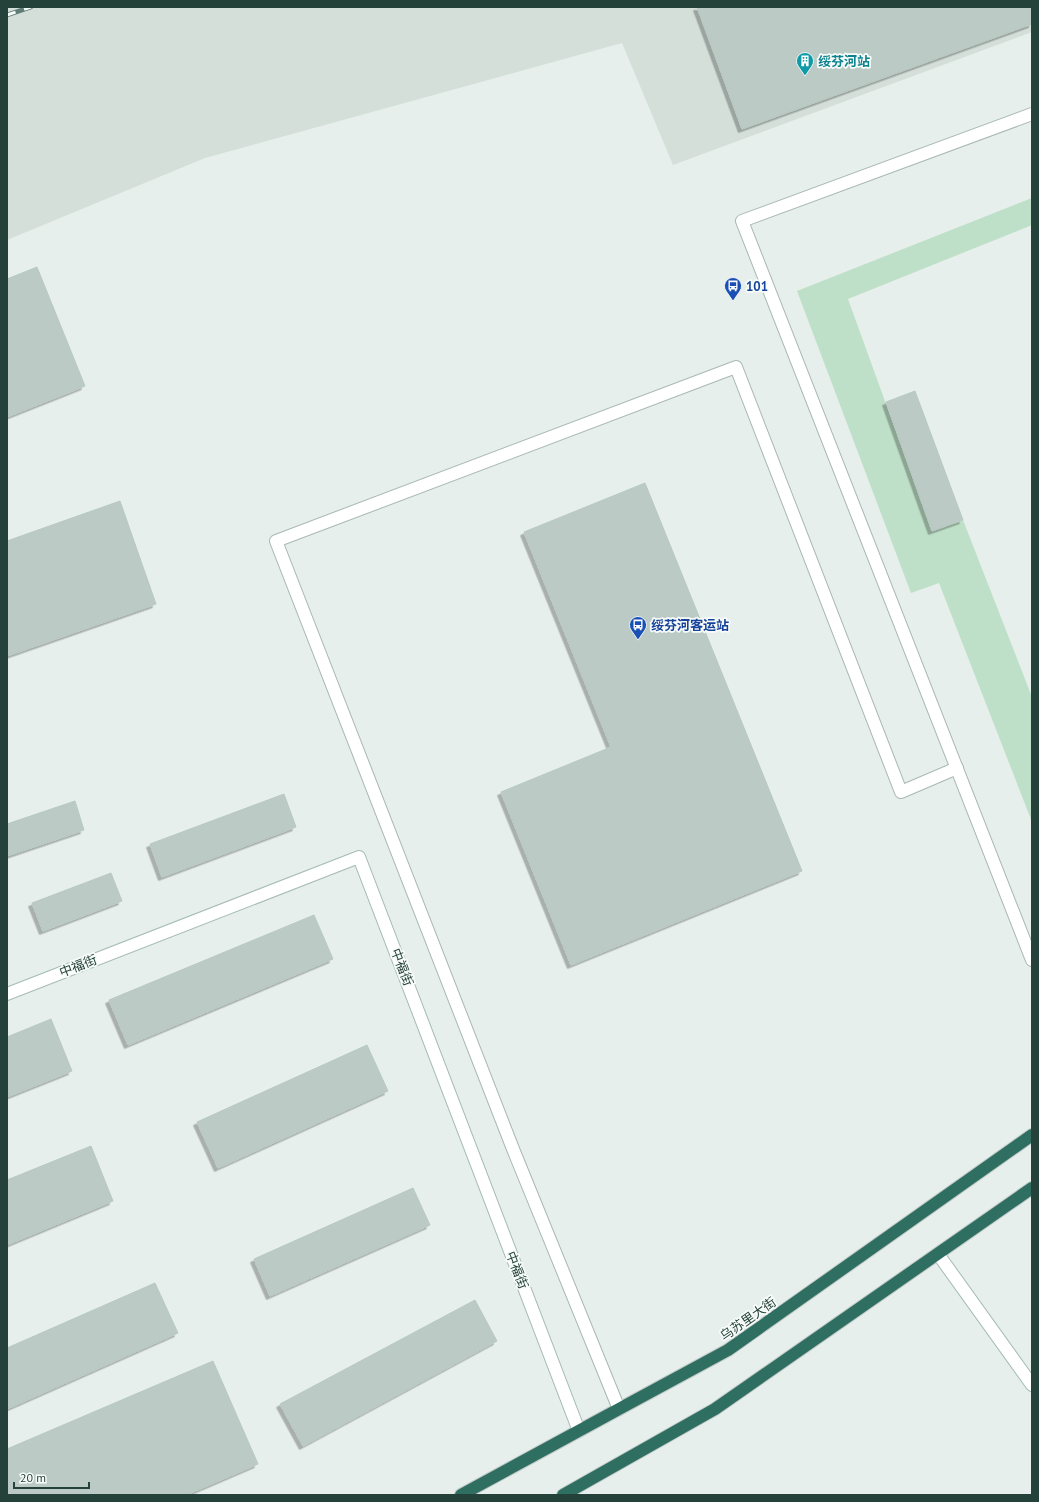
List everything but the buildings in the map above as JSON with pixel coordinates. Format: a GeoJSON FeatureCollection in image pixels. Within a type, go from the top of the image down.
{"type":"FeatureCollection","features":[{"type":"Feature","properties":{"kind":"highway","name":"乌苏里大街"},"geometry":{"type":"LineString","coordinates":[[461,1495],[618,1408],[728,1350],[1032,1135]]}},
{"type":"Feature","properties":{"kind":"highway"},"geometry":{"type":"LineString","coordinates":[[563,1495],[715,1409],[1032,1188]]}},
{"type":"Feature","properties":{"kind":"street"},"geometry":{"type":"LineString","coordinates":[[1032,114],[742,221],[1032,960]]}},
{"type":"Feature","properties":{"kind":"street"},"geometry":{"type":"LineString","coordinates":[[618,1408],[513,1149],[276,541],[736,367],[901,792],[957,768]]}},
{"type":"Feature","properties":{"kind":"street","name":"中福街"},"geometry":{"type":"LineString","coordinates":[[7,994],[360,857],[579,1430]]}},
{"type":"Feature","properties":{"kind":"street"},"geometry":{"type":"LineString","coordinates":[[938,1254],[1032,1385]]}},
{"type":"Feature","properties":{"kind":"shaded area"},"geometry":{"type":"Polygon","coordinates":[[[7,7],[1032,7],[1032,32],[673,165],[622,43],[205,158],[7,240],[7,7]]]}},
{"type":"Feature","properties":{"kind":"green space"},"geometry":{"type":"Polygon","coordinates":[[[1032,198],[1032,225],[848,299],[932,531],[963,520],[1032,697],[1032,822],[939,583],[911,593],[797,291],[1032,198]]]}},
{"type":"Feature","properties":{"kind":"railway"},"geometry":{"type":"LineString","coordinates":[[7,15],[31,7]]}},
{"type":"Feature","properties":{"kind":"place","name":"绥芬河站"},"geometry":{"type":"Point","coordinates":[805,76]}},
{"type":"Feature","properties":{"kind":"place","name":"101"},"geometry":{"type":"Point","coordinates":[733,301]}},
{"type":"Feature","properties":{"kind":"place","name":"绥芬河客运站"},"geometry":{"type":"Point","coordinates":[638,640]}}]}
